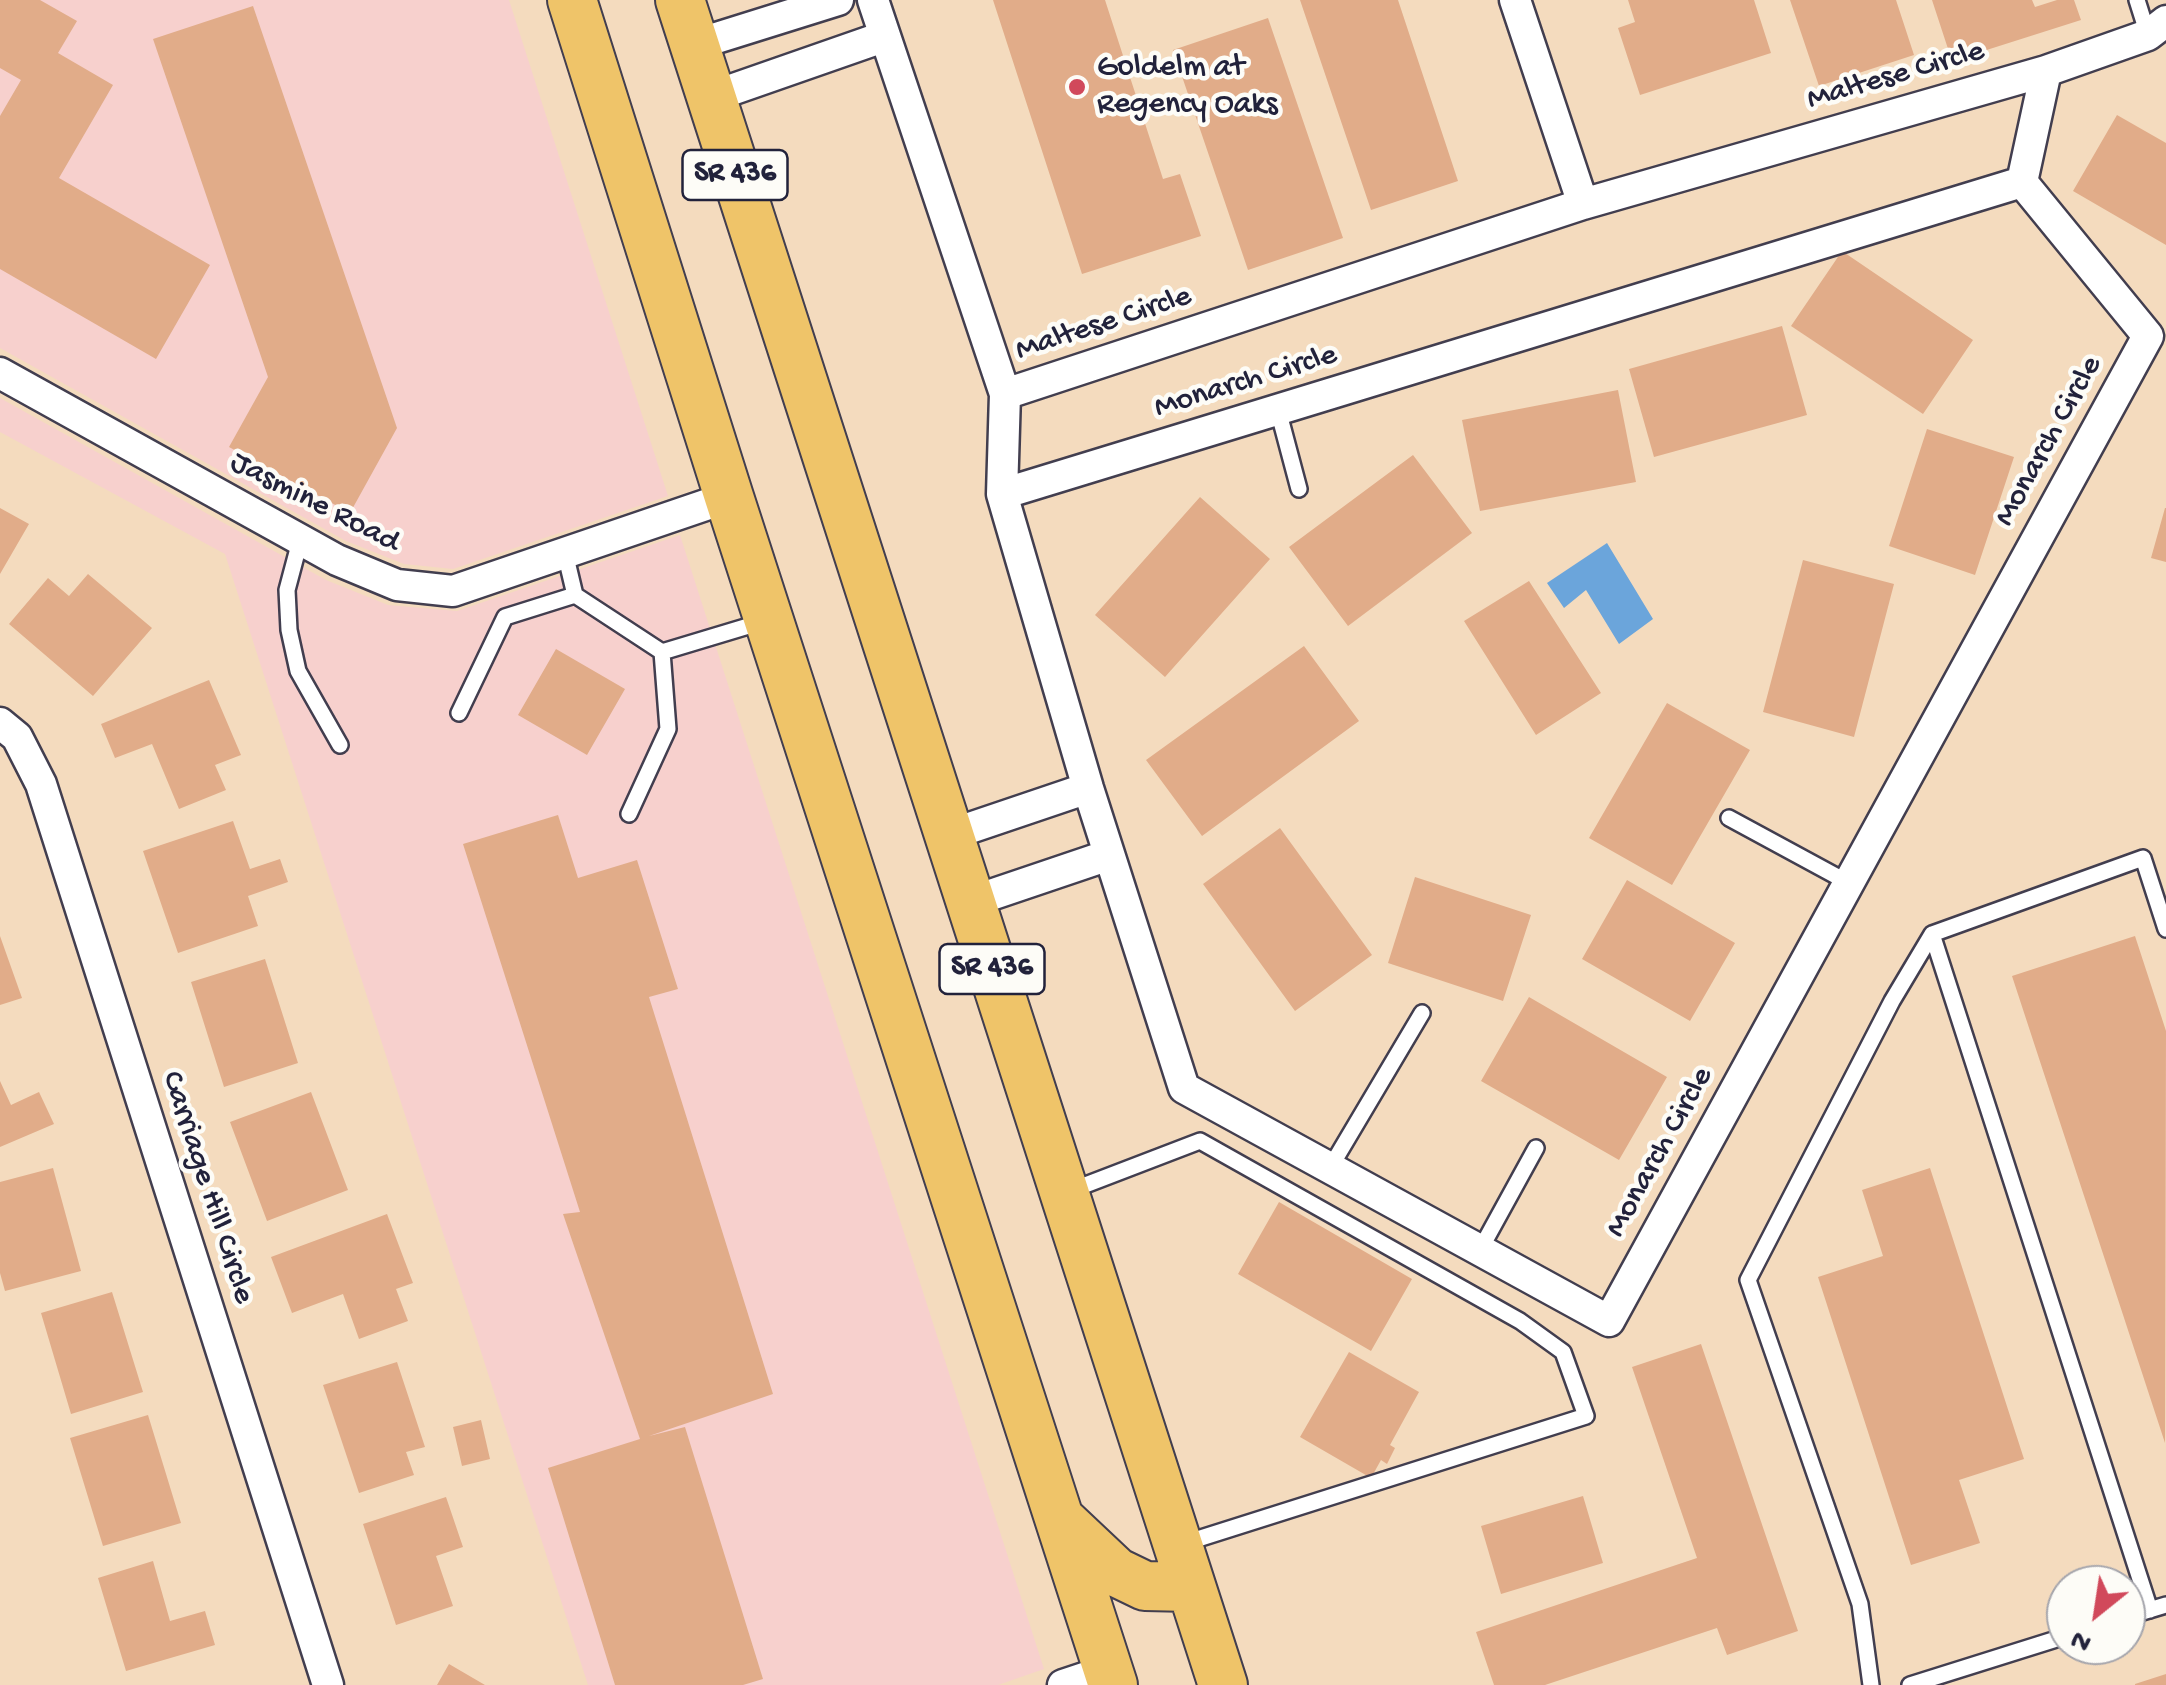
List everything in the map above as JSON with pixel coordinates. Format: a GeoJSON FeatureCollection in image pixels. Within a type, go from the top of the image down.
{"type":"FeatureCollection","features":[{"type":"Feature","properties":{"kind":"main road","name":"SR 436"},"geometry":{"type":"LineString","coordinates":[[572,0],[1058,1517],[1120,1680]]}},
{"type":"Feature","properties":{"kind":"main road"},"geometry":{"type":"LineString","coordinates":[[654,0],[710,97]]}},
{"type":"Feature","properties":{"kind":"main road","name":"SR 436"},"geometry":{"type":"LineString","coordinates":[[680,0],[1224,1685]]}},
{"type":"Feature","properties":{"kind":"main road"},"geometry":{"type":"LineString","coordinates":[[1058,1517],[1116,1572],[1145,1586],[1183,1566]]}},
{"type":"Feature","properties":{"kind":"street"},"geometry":{"type":"LineString","coordinates":[[694,45],[838,0]]}},
{"type":"Feature","properties":{"kind":"street","name":"Maltese Circle"},"geometry":{"type":"LineString","coordinates":[[873,0],[1004,394],[1582,204],[2046,71],[2157,28]]}},
{"type":"Feature","properties":{"kind":"street"},"geometry":{"type":"LineString","coordinates":[[1515,0],[1582,204]]}},
{"type":"Feature","properties":{"kind":"street"},"geometry":{"type":"LineString","coordinates":[[710,97],[883,37]]}},
{"type":"Feature","properties":{"kind":"street"},"geometry":{"type":"LineString","coordinates":[[2022,182],[2046,71]]}},
{"type":"Feature","properties":{"kind":"street","name":"Monarch Circle"},"geometry":{"type":"LineString","coordinates":[[2022,182],[2148,336],[1610,1321],[1184,1088],[1088,788],[1002,494],[2022,182]]}},
{"type":"Feature","properties":{"kind":"street","name":"Jasmine Road"},"geometry":{"type":"LineString","coordinates":[[0,373],[300,541],[396,586],[453,591],[729,497]]}},
{"type":"Feature","properties":{"kind":"street"},"geometry":{"type":"LineString","coordinates":[[1002,494],[1004,394]]}},
{"type":"Feature","properties":{"kind":"street","name":"Carriage Hill Circle"},"geometry":{"type":"LineString","coordinates":[[0,723],[17,737],[41,784],[328,1685]]}},
{"type":"Feature","properties":{"kind":"street"},"geometry":{"type":"LineString","coordinates":[[949,835],[1088,788]]}},
{"type":"Feature","properties":{"kind":"street"},"geometry":{"type":"LineString","coordinates":[[970,902],[1110,855]]}},
{"type":"Feature","properties":{"kind":"street"},"geometry":{"type":"LineString","coordinates":[[1062,1685],[1120,1680]]}},
{"type":"Feature","properties":{"kind":"lane"},"geometry":{"type":"LineString","coordinates":[[2137,0],[2157,28]]}},
{"type":"Feature","properties":{"kind":"lane"},"geometry":{"type":"LineString","coordinates":[[1278,410],[1299,490]]}},
{"type":"Feature","properties":{"kind":"lane"},"geometry":{"type":"LineString","coordinates":[[300,541],[287,590],[289,630],[298,671],[340,745]]}},
{"type":"Feature","properties":{"kind":"lane"},"geometry":{"type":"LineString","coordinates":[[565,553],[575,595],[662,652]]}},
{"type":"Feature","properties":{"kind":"lane"},"geometry":{"type":"LineString","coordinates":[[459,712],[505,617],[575,595]]}},
{"type":"Feature","properties":{"kind":"lane"},"geometry":{"type":"LineString","coordinates":[[662,652],[768,620]]}},
{"type":"Feature","properties":{"kind":"lane"},"geometry":{"type":"LineString","coordinates":[[630,814],[668,728],[662,652]]}},
{"type":"Feature","properties":{"kind":"lane"},"geometry":{"type":"LineString","coordinates":[[1730,818],[1849,884]]}},
{"type":"Feature","properties":{"kind":"lane"},"geometry":{"type":"LineString","coordinates":[[1871,1685],[1860,1604],[1748,1280],[1892,1001],[1932,934],[2143,858],[2166,929]]}},
{"type":"Feature","properties":{"kind":"lane"},"geometry":{"type":"LineString","coordinates":[[1932,934],[2158,1608]]}},
{"type":"Feature","properties":{"kind":"lane"},"geometry":{"type":"LineString","coordinates":[[1330,1168],[1422,1013]]}},
{"type":"Feature","properties":{"kind":"lane"},"geometry":{"type":"LineString","coordinates":[[1064,1193],[1200,1141],[1520,1320],[1564,1352],[1586,1416],[1183,1566]]}},
{"type":"Feature","properties":{"kind":"lane"},"geometry":{"type":"LineString","coordinates":[[1480,1250],[1536,1148]]}},
{"type":"Feature","properties":{"kind":"lane"},"geometry":{"type":"LineString","coordinates":[[1910,1685],[2046,1642]]}},
{"type":"Feature","properties":{"kind":"shaded area"},"geometry":{"type":"Polygon","coordinates":[[[0,0],[509,0],[668,496],[453,569],[404,564],[346,541],[0,348],[0,0]]]}},
{"type":"Feature","properties":{"kind":"shaded area"},"geometry":{"type":"Polygon","coordinates":[[[0,398],[326,580],[388,605],[457,611],[680,535],[1044,1669],[998,1685],[588,1685],[225,554],[0,432],[0,398]]]}},
{"type":"Feature","properties":{"kind":"water"},"geometry":{"type":"Polygon","coordinates":[[[1607,543],[1653,619],[1619,644],[1586,590],[1564,608],[1547,583],[1607,543]]]}},
{"type":"Feature","properties":{"kind":"building"},"geometry":{"type":"Polygon","coordinates":[[[0,0],[40,0],[77,21],[58,53],[113,85],[59,178],[210,265],[156,359],[0,269],[0,116],[21,80],[0,68],[0,0]]]}},
{"type":"Feature","properties":{"kind":"building","name":"Goldelm at Regency Oaks"},"geometry":{"type":"Polygon","coordinates":[[[993,0],[1105,0],[1163,179],[1180,174],[1201,236],[1082,274],[993,0]]]}},
{"type":"Feature","properties":{"kind":"building"},"geometry":{"type":"Polygon","coordinates":[[[1300,0],[1398,0],[1458,181],[1371,210],[1300,0]]]}},
{"type":"Feature","properties":{"kind":"building"},"geometry":{"type":"Polygon","coordinates":[[[1628,0],[1754,0],[1771,53],[1640,95],[1618,28],[1635,22],[1628,0]]]}},
{"type":"Feature","properties":{"kind":"building"},"geometry":{"type":"Polygon","coordinates":[[[1790,0],[1896,0],[1914,55],[1819,86],[1790,0]]]}},
{"type":"Feature","properties":{"kind":"building"},"geometry":{"type":"Polygon","coordinates":[[[1932,0],[2032,0],[2035,7],[2057,0],[2074,0],[2081,20],[1952,61],[1932,0]]]}},
{"type":"Feature","properties":{"kind":"building"},"geometry":{"type":"Polygon","coordinates":[[[253,6],[397,428],[350,513],[229,447],[268,377],[153,39],[253,6]]]}},
{"type":"Feature","properties":{"kind":"building"},"geometry":{"type":"Polygon","coordinates":[[[1268,18],[1343,238],[1248,270],[1173,50],[1268,18]]]}},
{"type":"Feature","properties":{"kind":"building"},"geometry":{"type":"Polygon","coordinates":[[[2117,115],[2166,143],[2166,245],[2073,191],[2117,115]]]}},
{"type":"Feature","properties":{"kind":"building"},"geometry":{"type":"Polygon","coordinates":[[[1842,251],[1973,340],[1923,414],[1791,326],[1842,251]]]}},
{"type":"Feature","properties":{"kind":"building"},"geometry":{"type":"Polygon","coordinates":[[[1782,326],[1807,415],[1654,457],[1629,369],[1782,326]]]}},
{"type":"Feature","properties":{"kind":"building"},"geometry":{"type":"Polygon","coordinates":[[[1618,390],[1636,482],[1480,511],[1462,420],[1618,390]]]}},
{"type":"Feature","properties":{"kind":"building"},"geometry":{"type":"Polygon","coordinates":[[[1927,429],[2014,457],[1975,575],[1889,546],[1927,429]]]}},
{"type":"Feature","properties":{"kind":"building"},"geometry":{"type":"Polygon","coordinates":[[[1413,455],[1472,533],[1348,626],[1289,547],[1413,455]]]}},
{"type":"Feature","properties":{"kind":"building"},"geometry":{"type":"Polygon","coordinates":[[[1200,497],[1270,559],[1165,677],[1095,615],[1200,497]]]}},
{"type":"Feature","properties":{"kind":"building"},"geometry":{"type":"Polygon","coordinates":[[[0,508],[29,524],[0,574],[0,508]]]}},
{"type":"Feature","properties":{"kind":"building"},"geometry":{"type":"Polygon","coordinates":[[[2166,508],[2166,562],[2151,558],[2166,508]]]}},
{"type":"Feature","properties":{"kind":"building"},"geometry":{"type":"Polygon","coordinates":[[[1803,560],[1894,584],[1854,737],[1763,712],[1803,560]]]}},
{"type":"Feature","properties":{"kind":"building"},"geometry":{"type":"Polygon","coordinates":[[[88,574],[152,628],[93,696],[9,624],[48,578],[69,596],[88,574]]]}},
{"type":"Feature","properties":{"kind":"building"},"geometry":{"type":"Polygon","coordinates":[[[1529,581],[1601,693],[1536,735],[1464,621],[1529,581]]]}},
{"type":"Feature","properties":{"kind":"building"},"geometry":{"type":"Polygon","coordinates":[[[1304,646],[1359,721],[1202,836],[1146,760],[1304,646]]]}},
{"type":"Feature","properties":{"kind":"building"},"geometry":{"type":"Polygon","coordinates":[[[556,649],[625,689],[587,755],[518,715],[556,649]]]}},
{"type":"Feature","properties":{"kind":"building"},"geometry":{"type":"Polygon","coordinates":[[[209,680],[241,755],[215,765],[226,790],[179,809],[152,744],[115,758],[101,724],[209,680]]]}},
{"type":"Feature","properties":{"kind":"building"},"geometry":{"type":"Polygon","coordinates":[[[1667,703],[1750,750],[1672,885],[1589,838],[1667,703]]]}},
{"type":"Feature","properties":{"kind":"building"},"geometry":{"type":"Polygon","coordinates":[[[558,815],[578,878],[637,860],[678,989],[649,997],[773,1394],[649,1436],[685,1427],[763,1679],[743,1685],[615,1685],[548,1468],[640,1439],[563,1214],[580,1212],[463,844],[558,815]]]}},
{"type":"Feature","properties":{"kind":"building"},"geometry":{"type":"Polygon","coordinates":[[[233,821],[250,869],[280,859],[288,882],[248,896],[258,926],[178,953],[143,851],[233,821]]]}},
{"type":"Feature","properties":{"kind":"building"},"geometry":{"type":"Polygon","coordinates":[[[1280,828],[1372,955],[1295,1011],[1203,884],[1280,828]]]}},
{"type":"Feature","properties":{"kind":"building"},"geometry":{"type":"Polygon","coordinates":[[[1415,877],[1531,915],[1503,1001],[1388,963],[1415,877]]]}},
{"type":"Feature","properties":{"kind":"building"},"geometry":{"type":"Polygon","coordinates":[[[1627,880],[1735,943],[1690,1021],[1582,959],[1627,880]]]}},
{"type":"Feature","properties":{"kind":"building"},"geometry":{"type":"Polygon","coordinates":[[[0,936],[22,998],[0,1005],[0,936]]]}},
{"type":"Feature","properties":{"kind":"building"},"geometry":{"type":"Polygon","coordinates":[[[2135,936],[2166,1031],[2165,1443],[2012,976],[2135,936]]]}},
{"type":"Feature","properties":{"kind":"building"},"geometry":{"type":"Polygon","coordinates":[[[265,959],[298,1063],[224,1087],[191,982],[265,959]]]}},
{"type":"Feature","properties":{"kind":"building"},"geometry":{"type":"Polygon","coordinates":[[[1529,997],[1667,1077],[1619,1160],[1481,1081],[1529,997]]]}},
{"type":"Feature","properties":{"kind":"building"},"geometry":{"type":"Polygon","coordinates":[[[0,1081],[11,1105],[39,1092],[54,1124],[0,1147],[0,1081]]]}},
{"type":"Feature","properties":{"kind":"building"},"geometry":{"type":"Polygon","coordinates":[[[311,1092],[348,1190],[267,1221],[230,1122],[311,1092]]]}},
{"type":"Feature","properties":{"kind":"building"},"geometry":{"type":"Polygon","coordinates":[[[53,1168],[81,1271],[5,1291],[0,1273],[0,1182],[53,1168]]]}},
{"type":"Feature","properties":{"kind":"building"},"geometry":{"type":"Polygon","coordinates":[[[1930,1168],[2024,1459],[1959,1480],[1980,1543],[1911,1565],[1818,1277],[1883,1256],[1862,1190],[1930,1168]]]}},
{"type":"Feature","properties":{"kind":"building"},"geometry":{"type":"Polygon","coordinates":[[[1279,1202],[1412,1279],[1371,1351],[1238,1274],[1279,1202]]]}},
{"type":"Feature","properties":{"kind":"building"},"geometry":{"type":"Polygon","coordinates":[[[387,1214],[413,1283],[396,1289],[408,1321],[359,1339],[343,1294],[292,1313],[271,1257],[387,1214]]]}},
{"type":"Feature","properties":{"kind":"building"},"geometry":{"type":"Polygon","coordinates":[[[112,1292],[143,1392],[71,1414],[41,1313],[112,1292]]]}},
{"type":"Feature","properties":{"kind":"building"},"geometry":{"type":"Polygon","coordinates":[[[1701,1344],[1798,1631],[1727,1655],[1717,1628],[1545,1685],[1494,1685],[1476,1632],[1697,1558],[1632,1367],[1701,1344]]]}},
{"type":"Feature","properties":{"kind":"building"},"geometry":{"type":"Polygon","coordinates":[[[1349,1352],[1419,1392],[1390,1445],[1395,1448],[1387,1464],[1381,1460],[1371,1478],[1300,1437],[1349,1352]]]}},
{"type":"Feature","properties":{"kind":"building"},"geometry":{"type":"Polygon","coordinates":[[[397,1362],[425,1447],[406,1452],[414,1475],[359,1493],[323,1385],[397,1362]]]}},
{"type":"Feature","properties":{"kind":"building"},"geometry":{"type":"Polygon","coordinates":[[[148,1415],[181,1523],[103,1546],[70,1438],[148,1415]]]}},
{"type":"Feature","properties":{"kind":"building"},"geometry":{"type":"Polygon","coordinates":[[[481,1420],[490,1459],[462,1466],[453,1427],[481,1420]]]}},
{"type":"Feature","properties":{"kind":"building"},"geometry":{"type":"Polygon","coordinates":[[[1583,1496],[1603,1563],[1501,1594],[1481,1526],[1583,1496]]]}},
{"type":"Feature","properties":{"kind":"building"},"geometry":{"type":"Polygon","coordinates":[[[446,1497],[463,1547],[436,1556],[453,1606],[396,1625],[363,1524],[446,1497]]]}},
{"type":"Feature","properties":{"kind":"building"},"geometry":{"type":"Polygon","coordinates":[[[153,1561],[170,1621],[205,1611],[215,1645],[126,1671],[98,1578],[153,1561]]]}},
{"type":"Feature","properties":{"kind":"building"},"geometry":{"type":"Polygon","coordinates":[[[449,1664],[485,1685],[437,1685],[449,1664]]]}},
{"type":"Feature","properties":{"kind":"building"},"geometry":{"type":"Polygon","coordinates":[[[2166,1674],[2166,1685],[2135,1685],[2135,1684],[2166,1674]]]}},
{"type":"Feature","properties":{"kind":"place","name":"Goldelm at Regency Oaks"},"geometry":{"type":"Point","coordinates":[1077,87]}}]}
